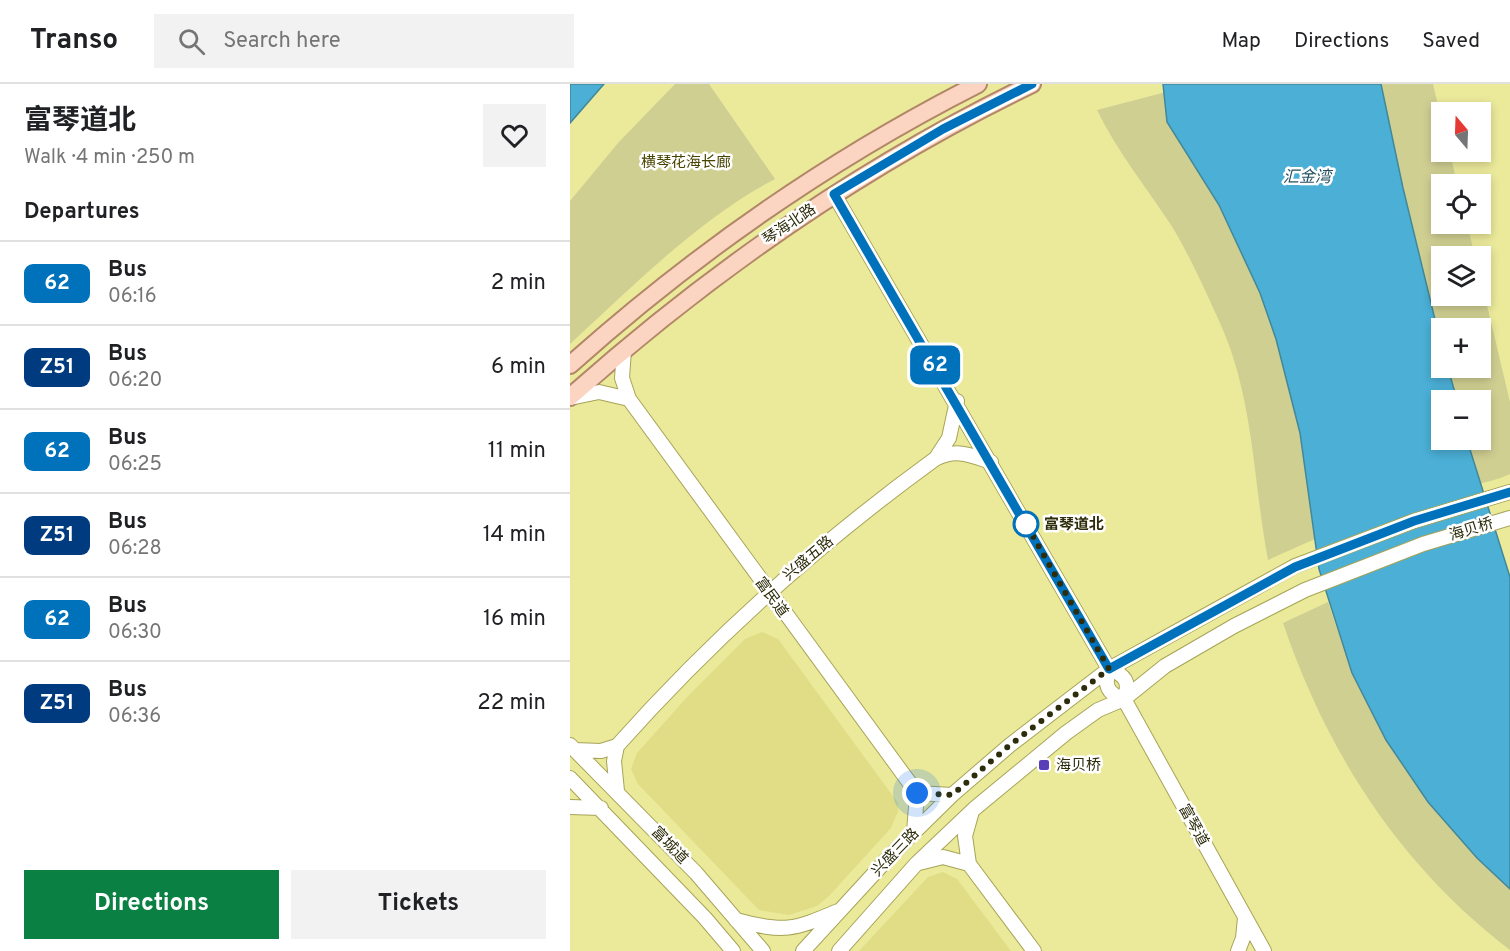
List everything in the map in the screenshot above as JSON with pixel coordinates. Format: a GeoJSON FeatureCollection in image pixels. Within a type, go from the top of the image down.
{"type":"FeatureCollection","features":[{"type":"Feature","properties":{"kind":"main road","name":"琴海北路"},"geometry":{"type":"LineString","coordinates":[[570,365],[666,284],[782,200],[895,129],[978,84]]}},
{"type":"Feature","properties":{"kind":"main road","name":"琴海北路"},"geometry":{"type":"LineString","coordinates":[[570,398],[624,350],[718,274],[834,194],[943,129],[1032,84]]}},
{"type":"Feature","properties":{"kind":"street"},"geometry":{"type":"LineString","coordinates":[[834,194],[957,401],[1109,669]]}},
{"type":"Feature","properties":{"kind":"street"},"geometry":{"type":"LineString","coordinates":[[624,350],[622,378],[629,399]]}},
{"type":"Feature","properties":{"kind":"street"},"geometry":{"type":"LineString","coordinates":[[570,398],[599,392],[629,399]]}},
{"type":"Feature","properties":{"kind":"street","name":"富民道"},"geometry":{"type":"LineString","coordinates":[[629,399],[917,793]]}},
{"type":"Feature","properties":{"kind":"street"},"geometry":{"type":"LineString","coordinates":[[935,459],[949,438],[957,401]]}},
{"type":"Feature","properties":{"kind":"street"},"geometry":{"type":"LineString","coordinates":[[935,459],[948,454],[962,453],[991,462]]}},
{"type":"Feature","properties":{"kind":"street","name":"兴盛五路"},"geometry":{"type":"LineString","coordinates":[[617,746],[675,682],[768,592],[849,523],[935,459]]}},
{"type":"Feature","properties":{"kind":"street","name":"海贝桥"},"geometry":{"type":"LineString","coordinates":[[1295,567],[1374,535],[1510,492]]}},
{"type":"Feature","properties":{"kind":"street","name":"海贝桥"},"geometry":{"type":"LineString","coordinates":[[1305,590],[1422,544],[1506,519]]}},
{"type":"Feature","properties":{"kind":"street","name":"兴盛三路"},"geometry":{"type":"LineString","coordinates":[[803,951],[914,832],[952,795],[1010,745],[1109,669],[1295,567]]}},
{"type":"Feature","properties":{"kind":"street","name":"兴盛三路"},"geometry":{"type":"LineString","coordinates":[[839,951],[917,863],[974,809],[1066,733],[1098,710],[1124,699],[1173,660],[1305,590]]}},
{"type":"Feature","properties":{"kind":"street","name":"富琴道"},"geometry":{"type":"LineString","coordinates":[[1109,669],[1123,675],[1127,681],[1128,690],[1124,699],[1264,951]]}},
{"type":"Feature","properties":{"kind":"street"},"geometry":{"type":"LineString","coordinates":[[572,747],[601,751],[617,746],[614,761],[617,791]]}},
{"type":"Feature","properties":{"kind":"street","name":"富城道"},"geometry":{"type":"LineString","coordinates":[[572,747],[696,873],[763,951]]}},
{"type":"Feature","properties":{"kind":"street","name":"富城道"},"geometry":{"type":"LineString","coordinates":[[570,778],[705,918],[733,951]]}},
{"type":"Feature","properties":{"kind":"street"},"geometry":{"type":"LineString","coordinates":[[914,832],[917,793],[952,795]]}},
{"type":"Feature","properties":{"kind":"street"},"geometry":{"type":"LineString","coordinates":[[570,807],[601,808]]}},
{"type":"Feature","properties":{"kind":"street"},"geometry":{"type":"LineString","coordinates":[[974,809],[965,836],[969,864],[1034,951]]}},
{"type":"Feature","properties":{"kind":"street"},"geometry":{"type":"LineString","coordinates":[[917,863],[943,857],[969,864]]}},
{"type":"Feature","properties":{"kind":"street"},"geometry":{"type":"LineString","coordinates":[[736,920],[769,929],[786,930],[843,909]]}},
{"type":"Feature","properties":{"kind":"street"},"geometry":{"type":"LineString","coordinates":[[705,918],[720,951]]}},
{"type":"Feature","properties":{"kind":"street"},"geometry":{"type":"LineString","coordinates":[[1238,951],[1243,938],[1245,918]]}},
{"type":"Feature","properties":{"kind":"shaded area"},"geometry":{"type":"Polygon","coordinates":[[[762,632],[778,639],[898,803],[898,811],[891,828],[829,896],[817,906],[789,915],[759,910],[638,784],[631,769],[637,753],[689,695],[745,639],[762,632]]]}},
{"type":"Feature","properties":{"kind":"shaded area"},"geometry":{"type":"Polygon","coordinates":[[[943,872],[957,879],[1011,951],[859,951],[928,877],[943,872]]]}},
{"type":"Feature","properties":{"kind":"green space","name":"横琴花海长廊"},"geometry":{"type":"Polygon","coordinates":[[[675,84],[709,84],[775,179],[720,213],[694,233],[570,344],[570,201],[618,143],[675,84]]]}},
{"type":"Feature","properties":{"kind":"green space"},"geometry":{"type":"Polygon","coordinates":[[[1197,84],[1433,84],[1437,102],[1431,102],[1431,162],[1452,162],[1455,174],[1431,174],[1431,234],[1470,234],[1472,246],[1431,246],[1431,306],[1487,306],[1490,318],[1431,318],[1431,378],[1491,378],[1491,322],[1510,402],[1510,474],[1491,481],[1440,491],[1409,501],[1268,560],[1246,410],[1231,351],[1178,236],[1097,110],[1197,84]]]}},
{"type":"Feature","properties":{"kind":"green space"},"geometry":{"type":"Polygon","coordinates":[[[1328,602],[1359,683],[1399,758],[1449,826],[1510,888],[1510,950],[1470,917],[1434,882],[1401,844],[1345,761],[1301,671],[1283,623],[1328,602]]]}},
{"type":"Feature","properties":{"kind":"water"},"geometry":{"type":"Polygon","coordinates":[[[570,84],[604,84],[570,123],[570,84]]]}},
{"type":"Feature","properties":{"kind":"water","name":"汇金湾"},"geometry":{"type":"Polygon","coordinates":[[[1163,84],[1381,84],[1403,188],[1435,318],[1431,318],[1431,378],[1451,378],[1454,390],[1431,390],[1431,450],[1470,450],[1510,577],[1510,889],[1477,858],[1428,802],[1386,740],[1352,673],[1319,569],[1300,433],[1276,339],[1260,293],[1219,205],[1167,122],[1163,84]]]}},
{"type":"Feature","properties":{"kind":"bus line","name":"62"},"geometry":{"type":"LineString","coordinates":[[1032,84],[943,129],[834,194],[957,401],[1109,669],[1295,567],[1414,521],[1510,492]]}},
{"type":"Feature","properties":{"kind":"place","name":"富琴道北"},"geometry":{"type":"Point","coordinates":[1026,524]}},
{"type":"Feature","properties":{"kind":"place","name":"海贝桥"},"geometry":{"type":"Point","coordinates":[1044,765]}},
{"type":"Feature","properties":{"kind":"route"},"geometry":{"type":"LineString","coordinates":[[917,793],[935,796],[952,795],[1010,745],[1109,669],[1026,524]]}}]}
